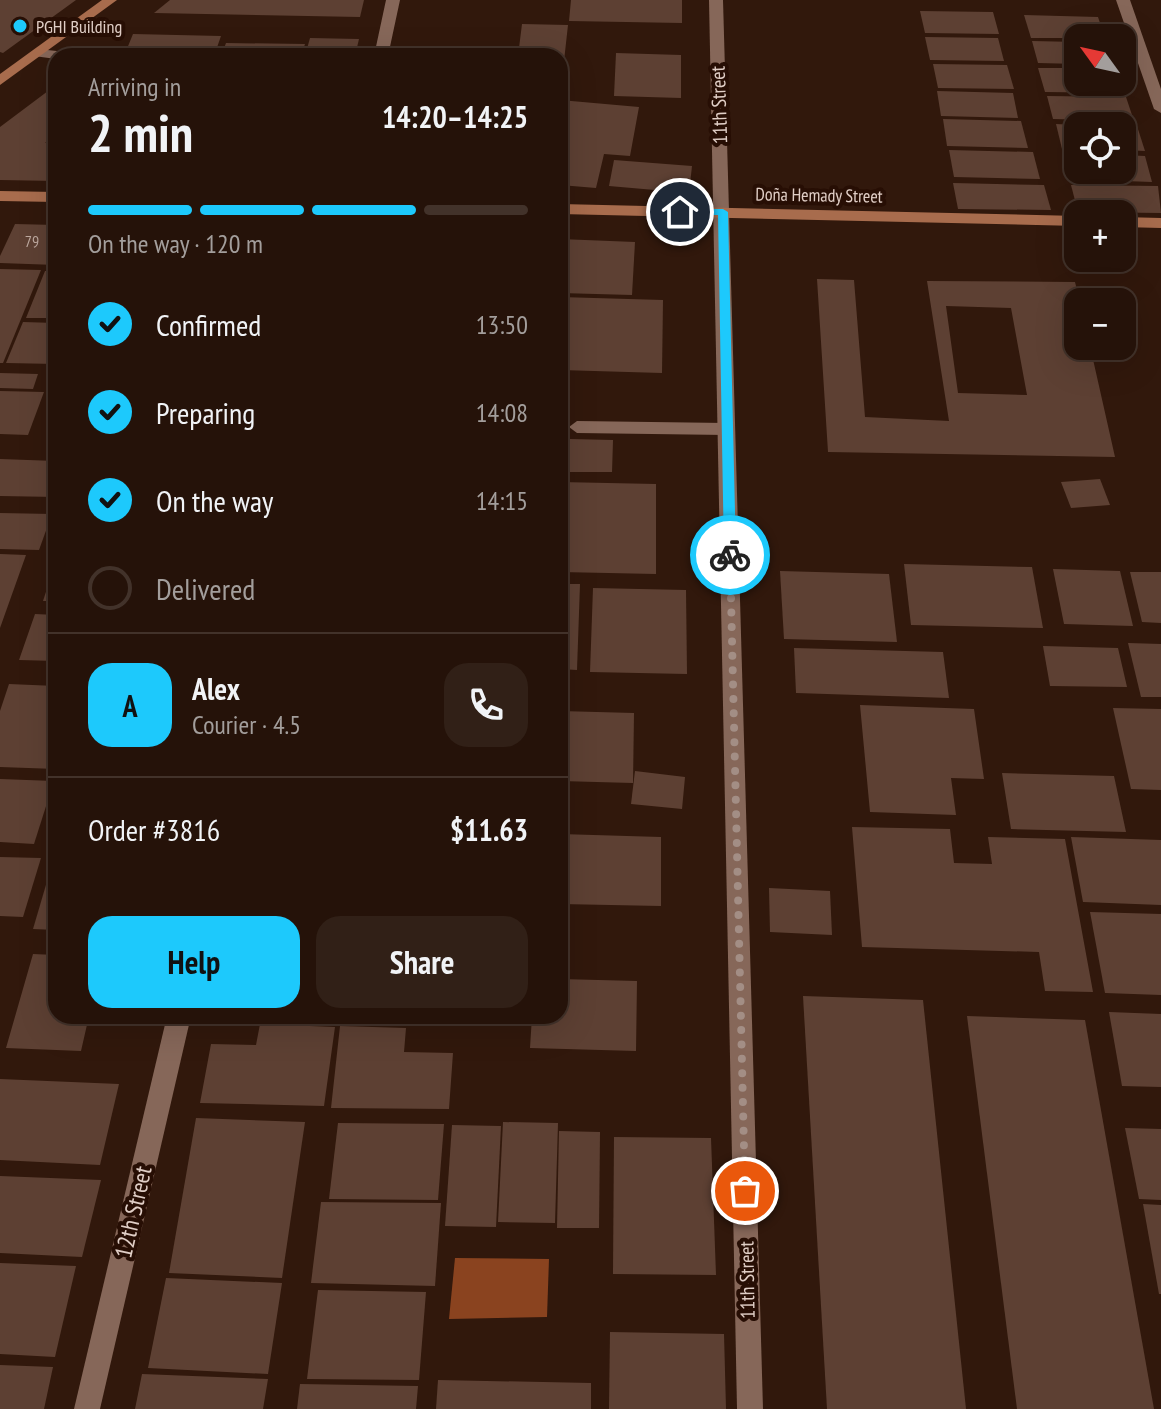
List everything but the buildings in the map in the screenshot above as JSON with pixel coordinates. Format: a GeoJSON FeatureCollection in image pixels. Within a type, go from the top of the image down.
{"type":"FeatureCollection","features":[{"type":"Feature","properties":{"kind":"main road"},"geometry":{"type":"LineString","coordinates":[[2,76],[110,0]]}},
{"type":"Feature","properties":{"kind":"main road"},"geometry":{"type":"LineString","coordinates":[[0,196],[48,197]]}},
{"type":"Feature","properties":{"kind":"main road","name":"Doña Hemady Street"},"geometry":{"type":"LineString","coordinates":[[568,209],[1064,221]]}},
{"type":"Feature","properties":{"kind":"main road"},"geometry":{"type":"LineString","coordinates":[[1136,222],[1161,223]]}},
{"type":"Feature","properties":{"kind":"street"},"geometry":{"type":"LineString","coordinates":[[383,48],[393,0]]}},
{"type":"Feature","properties":{"kind":"street","name":"11th Street"},"geometry":{"type":"LineString","coordinates":[[716,0],[750,1409]]}},
{"type":"Feature","properties":{"kind":"street"},"geometry":{"type":"LineString","coordinates":[[1123,0],[1161,109]]}},
{"type":"Feature","properties":{"kind":"street","name":"12th Street"},"geometry":{"type":"LineString","coordinates":[[87,1409],[177,1024]]}},
{"type":"Feature","properties":{"kind":"lane"},"geometry":{"type":"LineString","coordinates":[[38,53],[48,54]]}},
{"type":"Feature","properties":{"kind":"lane"},"geometry":{"type":"LineString","coordinates":[[577,427],[726,429]]}},
{"type":"Feature","properties":{"kind":"shaded area"},"geometry":{"type":"Polygon","coordinates":[[[455,1258],[549,1259],[547,1317],[449,1319],[455,1258]]]}},
{"type":"Feature","properties":{"kind":"way so far"},"geometry":{"type":"LineString","coordinates":[[730,555],[745,1191]]}},
{"type":"Feature","properties":{"kind":"place","name":"PGHI Building"},"geometry":{"type":"Point","coordinates":[20,26]}},
{"type":"Feature","properties":{"kind":"route"},"geometry":{"type":"LineString","coordinates":[[680,212],[723,212],[730,555]]}}]}
